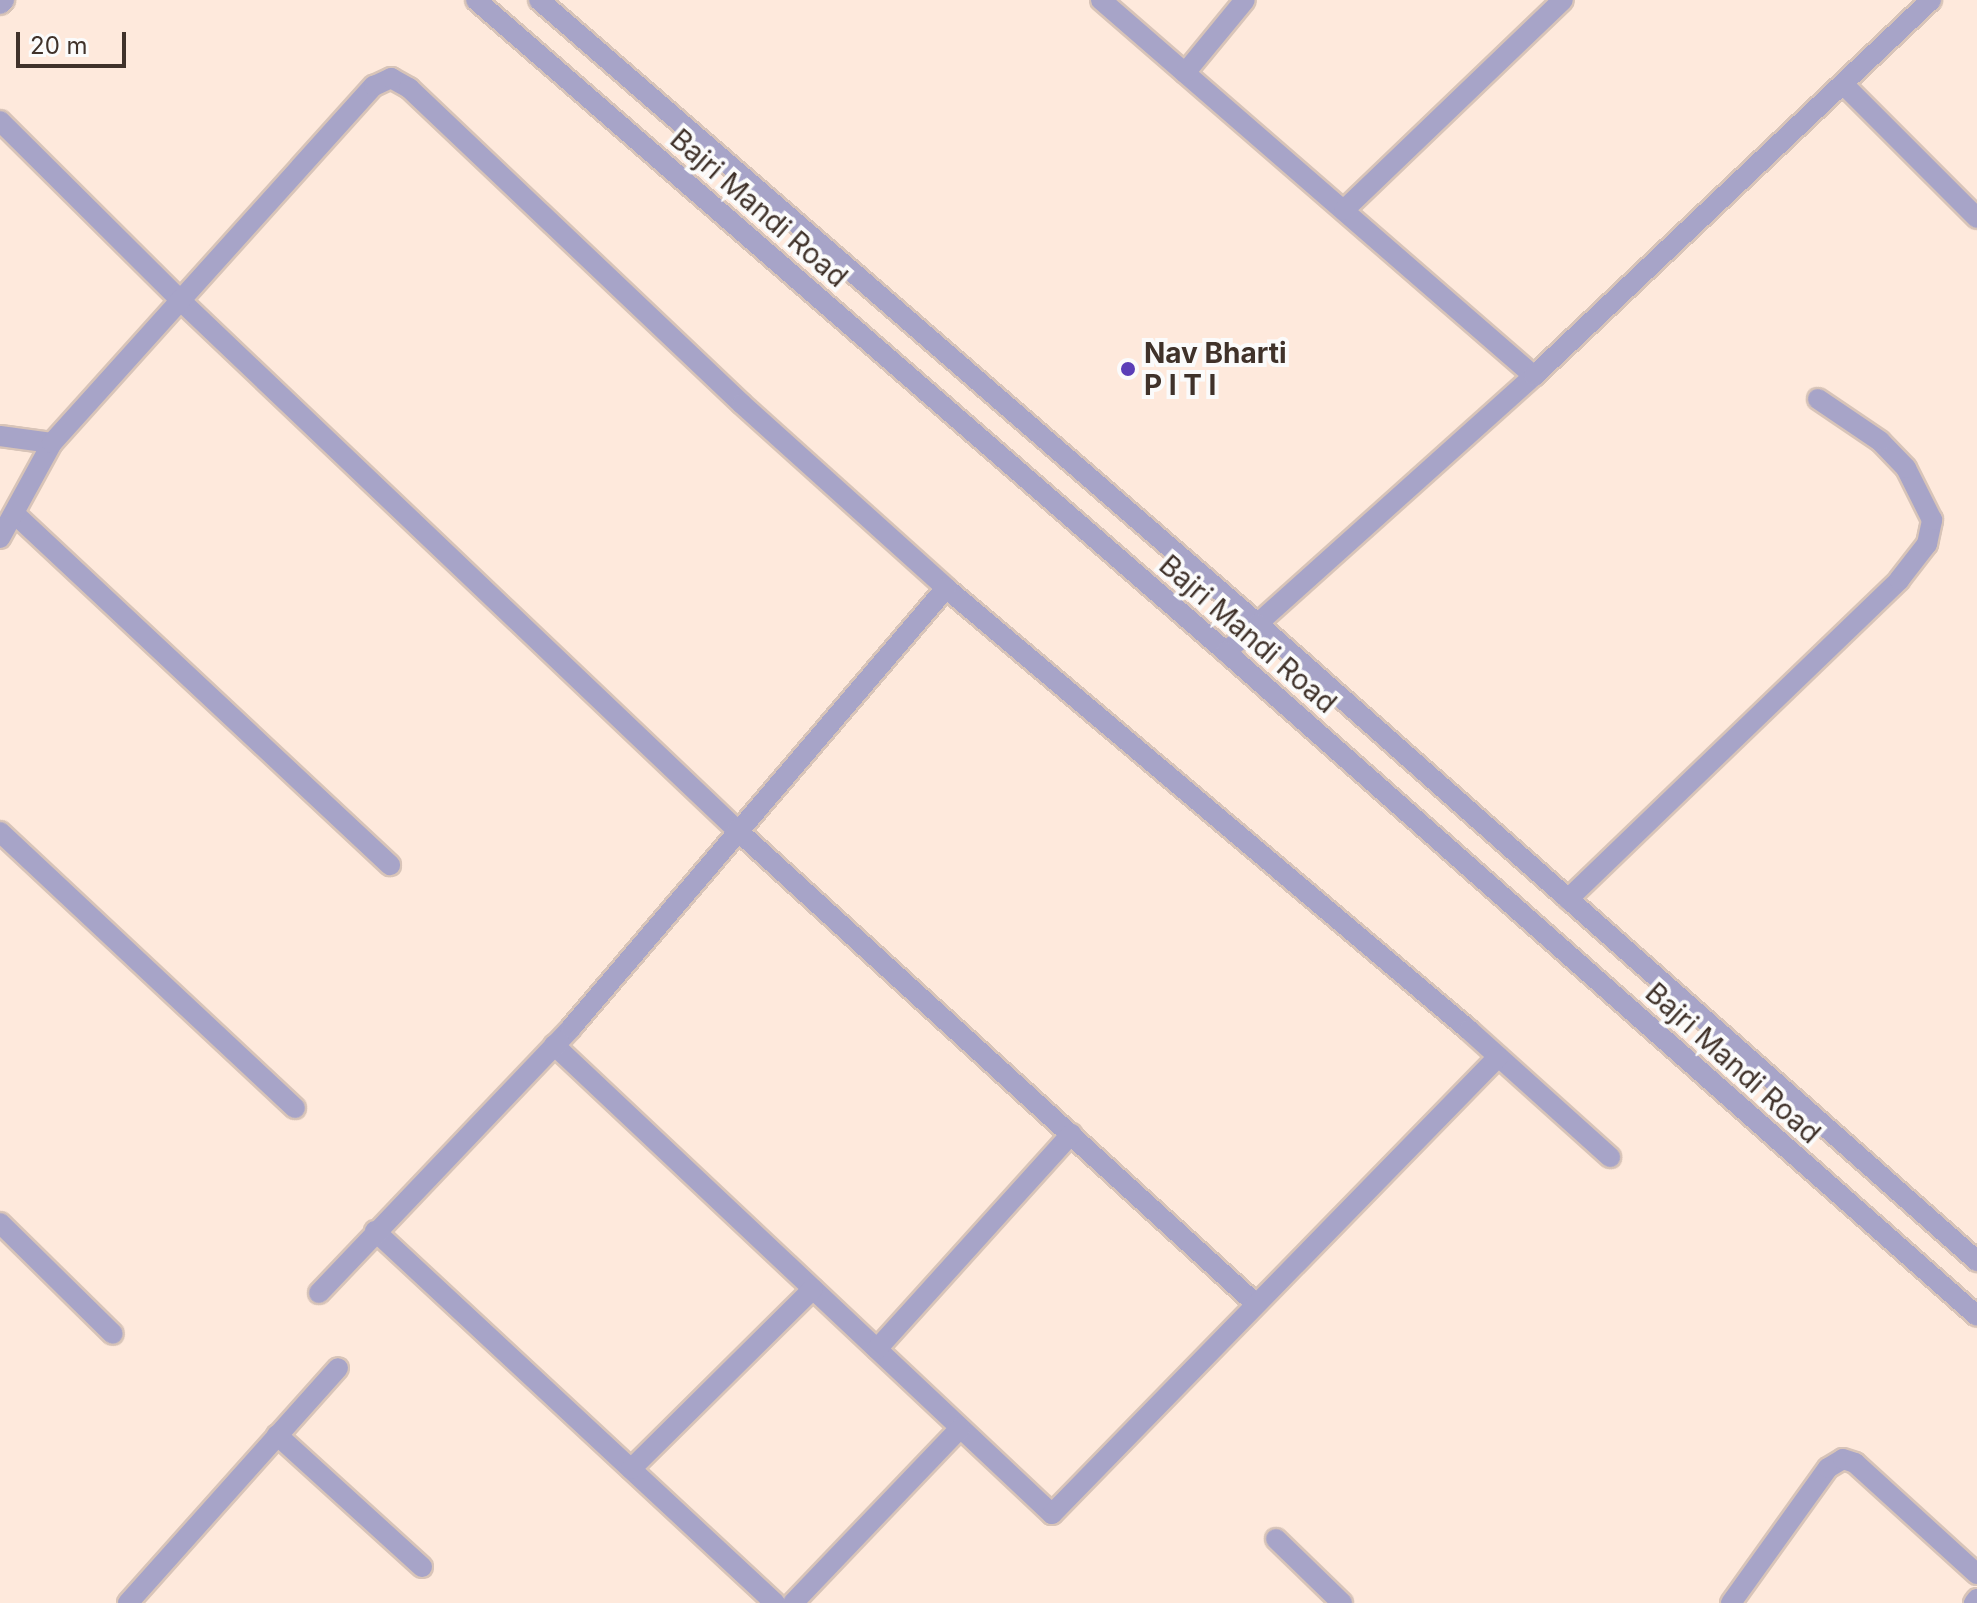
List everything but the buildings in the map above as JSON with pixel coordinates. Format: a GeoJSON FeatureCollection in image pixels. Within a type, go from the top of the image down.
{"type":"FeatureCollection","features":[{"type":"Feature","properties":{"kind":"street","name":"Bajri Mandi Road"},"geometry":{"type":"LineString","coordinates":[[476,0],[1226,652],[1977,1316]]}},
{"type":"Feature","properties":{"kind":"street"},"geometry":{"type":"LineString","coordinates":[[539,0],[1258,624],[1977,1261]]}},
{"type":"Feature","properties":{"kind":"street"},"geometry":{"type":"LineString","coordinates":[[1101,0],[1534,376]]}},
{"type":"Feature","properties":{"kind":"street"},"geometry":{"type":"LineString","coordinates":[[1185,73],[1245,0]]}},
{"type":"Feature","properties":{"kind":"street"},"geometry":{"type":"LineString","coordinates":[[1344,210],[1563,0]]}},
{"type":"Feature","properties":{"kind":"street"},"geometry":{"type":"LineString","coordinates":[[1226,652],[1534,376],[1931,0]]}},
{"type":"Feature","properties":{"kind":"street"},"geometry":{"type":"LineString","coordinates":[[0,538],[17,516],[52,443],[374,86],[391,78],[409,88],[742,404],[946,588],[1498,1057],[1610,1157]]}},
{"type":"Feature","properties":{"kind":"street"},"geometry":{"type":"LineString","coordinates":[[1844,85],[1977,218]]}},
{"type":"Feature","properties":{"kind":"street"},"geometry":{"type":"LineString","coordinates":[[0,121],[180,300],[737,830],[1256,1304]]}},
{"type":"Feature","properties":{"kind":"street"},"geometry":{"type":"LineString","coordinates":[[1568,899],[1899,580],[1927,544],[1932,520],[1906,468],[1880,441],[1818,399]]}},
{"type":"Feature","properties":{"kind":"street"},"geometry":{"type":"LineString","coordinates":[[0,436],[52,443]]}},
{"type":"Feature","properties":{"kind":"street"},"geometry":{"type":"LineString","coordinates":[[17,516],[390,865]]}},
{"type":"Feature","properties":{"kind":"street"},"geometry":{"type":"LineString","coordinates":[[319,1293],[554,1045],[946,588]]}},
{"type":"Feature","properties":{"kind":"street"},"geometry":{"type":"LineString","coordinates":[[0,832],[295,1108]]}},
{"type":"Feature","properties":{"kind":"street"},"geometry":{"type":"LineString","coordinates":[[554,1045],[1052,1514],[1498,1057]]}},
{"type":"Feature","properties":{"kind":"street"},"geometry":{"type":"LineString","coordinates":[[877,1349],[1071,1134]]}},
{"type":"Feature","properties":{"kind":"street"},"geometry":{"type":"LineString","coordinates":[[0,1223],[113,1334]]}},
{"type":"Feature","properties":{"kind":"street"},"geometry":{"type":"LineString","coordinates":[[375,1231],[775,1603]]}},
{"type":"Feature","properties":{"kind":"street"},"geometry":{"type":"LineString","coordinates":[[631,1469],[813,1289]]}},
{"type":"Feature","properties":{"kind":"street"},"geometry":{"type":"LineString","coordinates":[[128,1603],[338,1368]]}},
{"type":"Feature","properties":{"kind":"street"},"geometry":{"type":"LineString","coordinates":[[793,1603],[960,1428]]}},
{"type":"Feature","properties":{"kind":"street"},"geometry":{"type":"LineString","coordinates":[[277,1435],[422,1567]]}},
{"type":"Feature","properties":{"kind":"street"},"geometry":{"type":"LineString","coordinates":[[1731,1603],[1828,1468],[1843,1459],[1855,1463],[1977,1574]]}},
{"type":"Feature","properties":{"kind":"street"},"geometry":{"type":"LineString","coordinates":[[1276,1539],[1342,1603]]}},
{"type":"Feature","properties":{"kind":"place","name":"Nav Bharti P I T I"},"geometry":{"type":"Point","coordinates":[1128,369]}}]}
